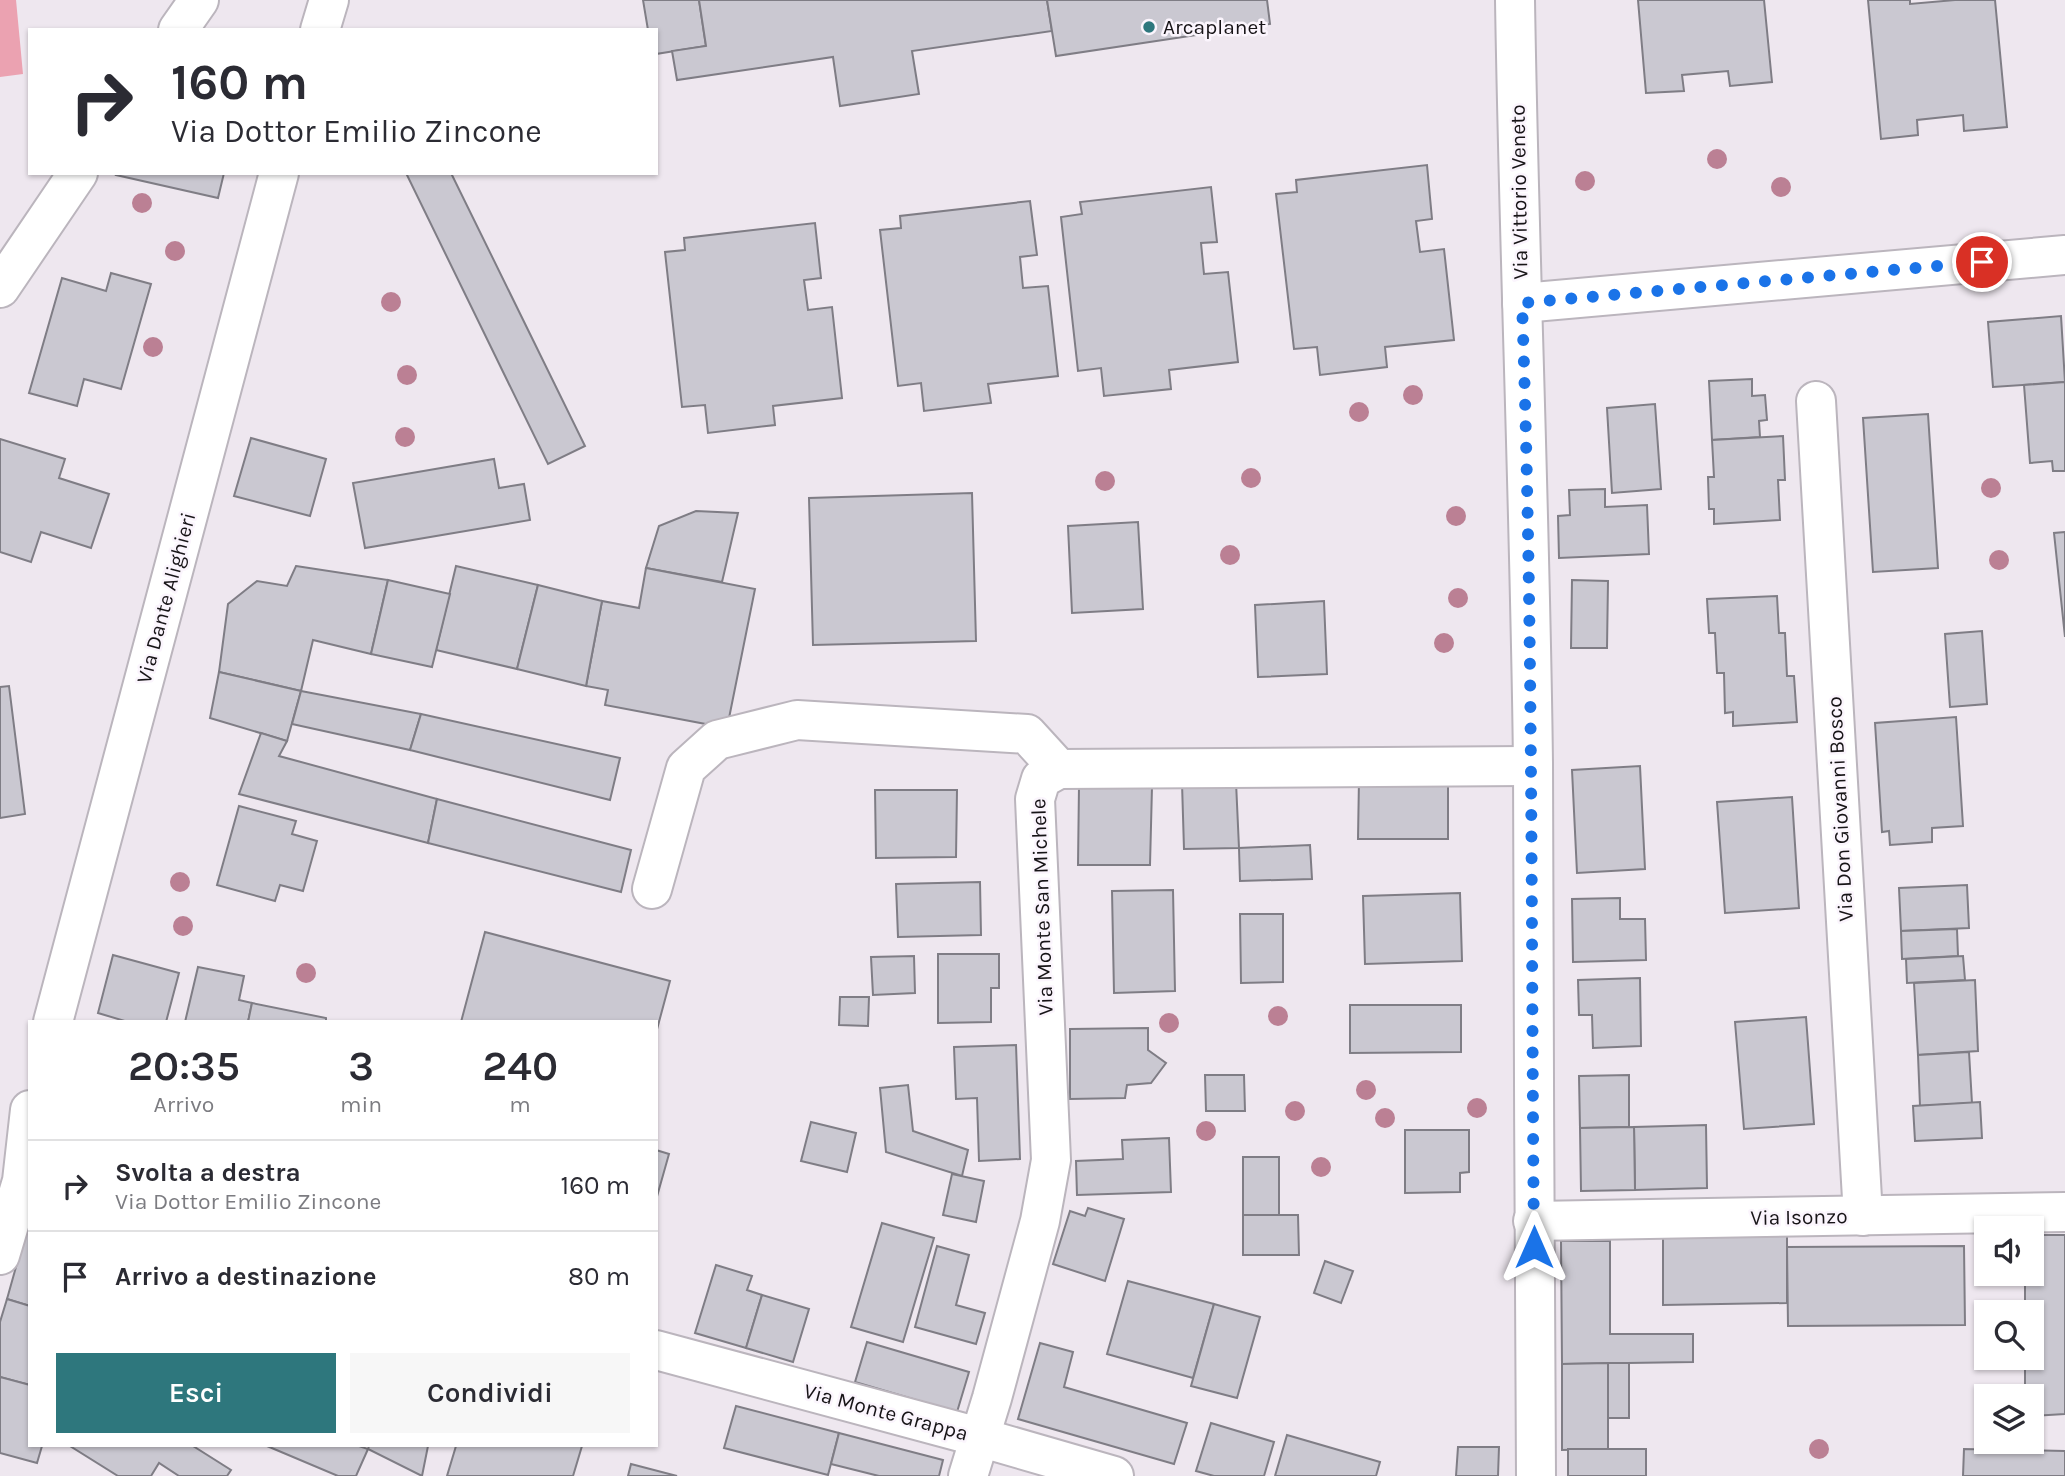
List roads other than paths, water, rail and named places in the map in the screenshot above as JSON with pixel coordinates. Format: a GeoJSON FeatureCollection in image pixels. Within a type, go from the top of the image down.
{"type":"FeatureCollection","features":[{"type":"Feature","properties":{"kind":"street"},"geometry":{"type":"LineString","coordinates":[[179,28],[199,0]]}},
{"type":"Feature","properties":{"kind":"street"},"geometry":{"type":"LineString","coordinates":[[308,28],[309,0]]}},
{"type":"Feature","properties":{"kind":"street"},"geometry":{"type":"LineString","coordinates":[[321,28],[330,0]]}},
{"type":"Feature","properties":{"kind":"street","name":"Via Vittorio Veneto"},"geometry":{"type":"LineString","coordinates":[[1515,0],[1533,766],[1536,1476]]}},
{"type":"Feature","properties":{"kind":"street"},"geometry":{"type":"LineString","coordinates":[[0,288],[77,175]]}},
{"type":"Feature","properties":{"kind":"street","name":"Via Dante Alighieri"},"geometry":{"type":"LineString","coordinates":[[54,1020],[278,175]]}},
{"type":"Feature","properties":{"kind":"street"},"geometry":{"type":"LineString","coordinates":[[1522,303],[2065,255]]}},
{"type":"Feature","properties":{"kind":"street","name":"Via Don Giovanni Bosco"},"geometry":{"type":"LineString","coordinates":[[1816,401],[1863,1216]]}},
{"type":"Feature","properties":{"kind":"street"},"geometry":{"type":"LineString","coordinates":[[652,888],[687,768],[717,740],[797,720],[1027,734],[1059,769]]}},
{"type":"Feature","properties":{"kind":"street","name":"Via Monte San Michele"},"geometry":{"type":"LineString","coordinates":[[968,1476],[1040,1221],[1051,1160],[1035,799],[1041,779],[1059,769],[1533,766]]}},
{"type":"Feature","properties":{"kind":"street"},"geometry":{"type":"LineString","coordinates":[[0,1255],[28,1117]]}},
{"type":"Feature","properties":{"kind":"street","name":"Via Isonzo"},"geometry":{"type":"LineString","coordinates":[[1533,1222],[2065,1212]]}},
{"type":"Feature","properties":{"kind":"street","name":"Via Monte Grappa"},"geometry":{"type":"LineString","coordinates":[[658,1351],[1114,1476]]}},
{"type":"Feature","properties":{"kind":"place","name":"Arcaplanet"},"geometry":{"type":"Point","coordinates":[1149,27]}}]}
